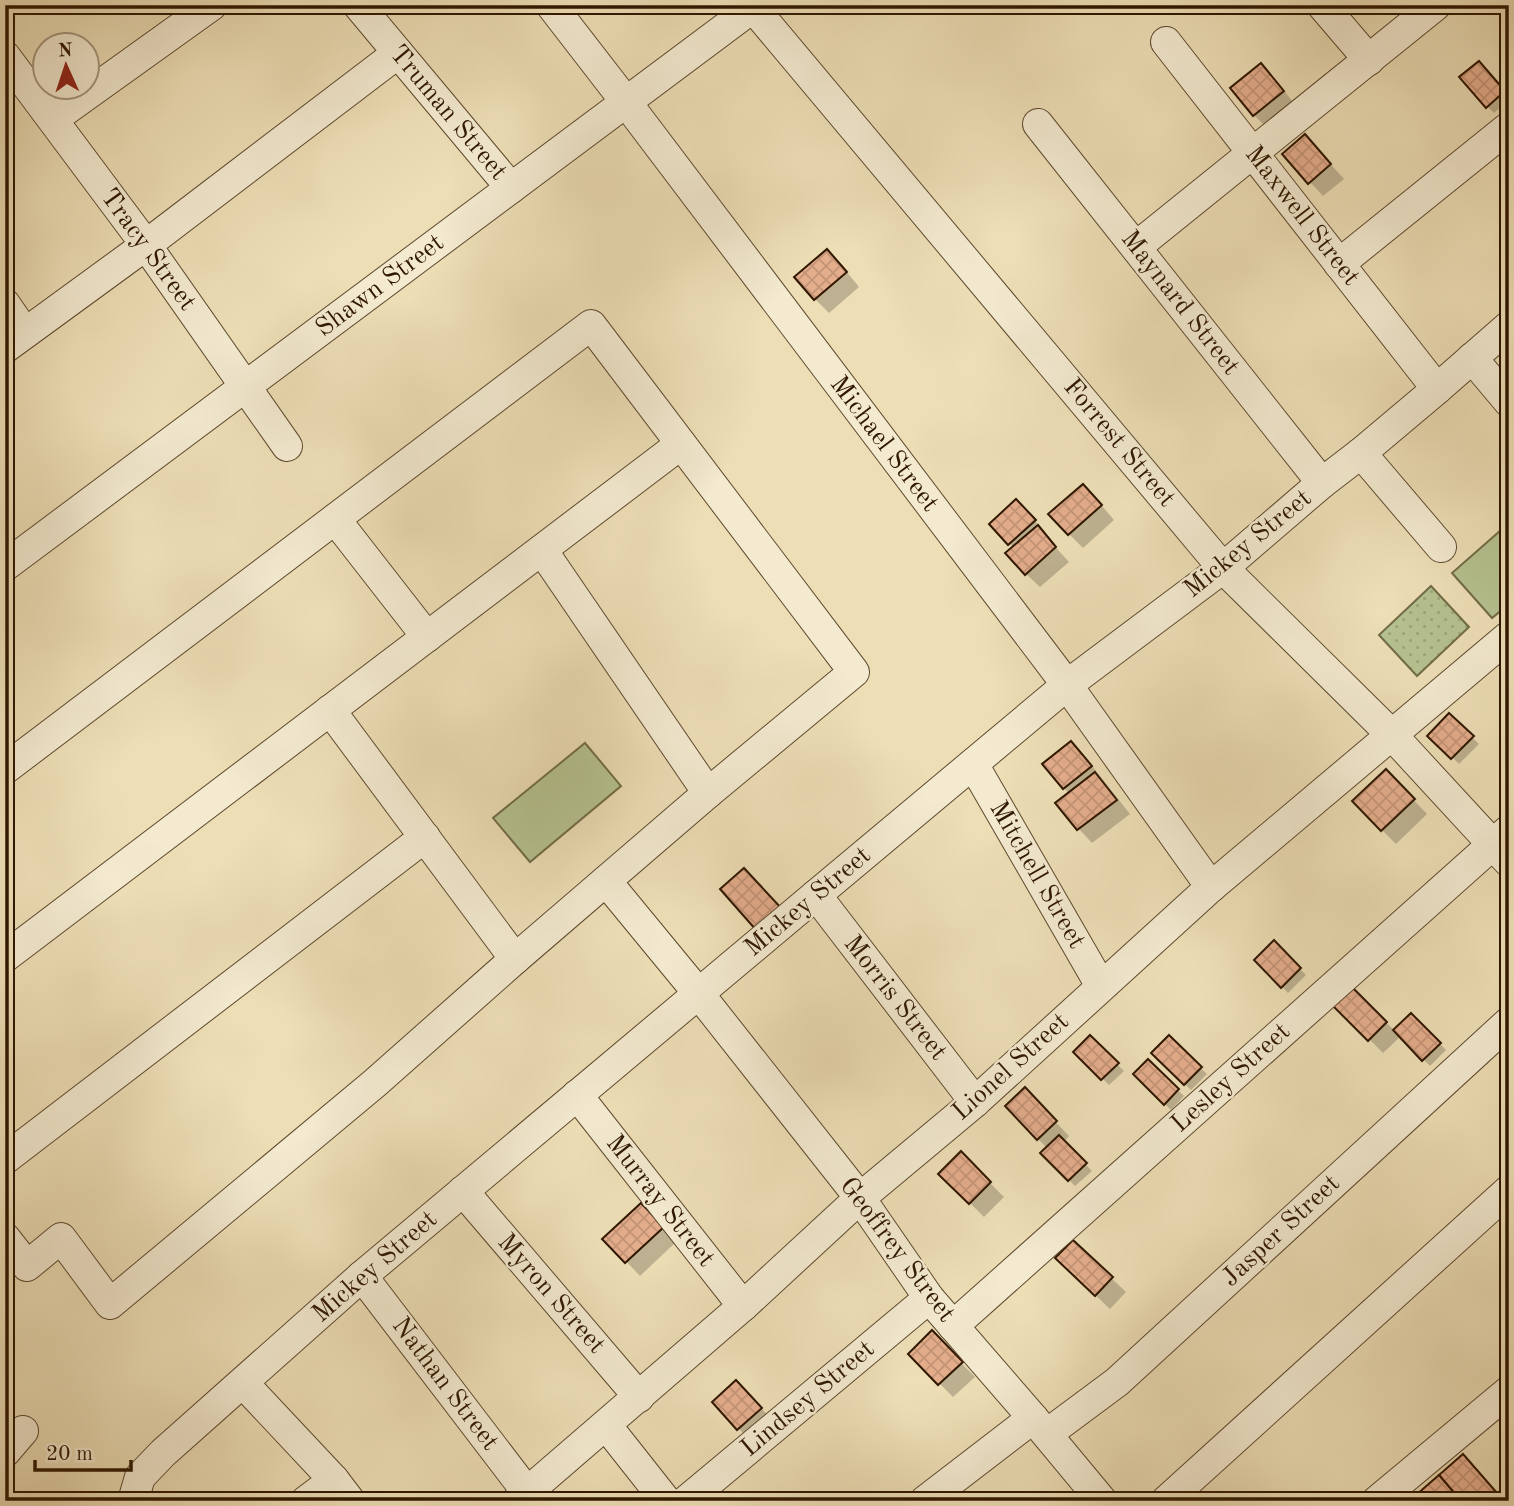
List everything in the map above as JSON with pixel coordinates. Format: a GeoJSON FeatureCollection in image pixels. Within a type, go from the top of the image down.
{"type":"FeatureCollection","features":[{"type":"Feature","properties":{"kind":"street"},"geometry":{"type":"LineString","coordinates":[[53,119],[212,5]]}},
{"type":"Feature","properties":{"kind":"street","name":"Truman Street"},"geometry":{"type":"LineString","coordinates":[[358,5],[510,188]]}},
{"type":"Feature","properties":{"kind":"street","name":"Michael Street"},"geometry":{"type":"LineString","coordinates":[[551,5],[1067,685],[1211,887]]}},
{"type":"Feature","properties":{"kind":"street"},"geometry":{"type":"LineString","coordinates":[[1322,5],[1368,60]]}},
{"type":"Feature","properties":{"kind":"street"},"geometry":{"type":"LineString","coordinates":[[1136,247],[1436,5]]}},
{"type":"Feature","properties":{"kind":"street","name":"Shawn Street"},"geometry":{"type":"LineString","coordinates":[[5,566],[753,6]]}},
{"type":"Feature","properties":{"kind":"street","name":"Forrest Street"},"geometry":{"type":"LineString","coordinates":[[753,6],[1223,568],[1503,845]]}},
{"type":"Feature","properties":{"kind":"street","name":"Maxwell Street"},"geometry":{"type":"LineString","coordinates":[[1166,43],[1437,389]]}},
{"type":"Feature","properties":{"kind":"street"},"geometry":{"type":"LineString","coordinates":[[5,304],[15,340],[146,245],[398,53]]}},
{"type":"Feature","properties":{"kind":"street","name":"Tracy Street"},"geometry":{"type":"LineString","coordinates":[[5,56],[146,245],[287,446]]}},
{"type":"Feature","properties":{"kind":"street","name":"Maynard Street"},"geometry":{"type":"LineString","coordinates":[[1038,124],[1322,483]]}},
{"type":"Feature","properties":{"kind":"street"},"geometry":{"type":"LineString","coordinates":[[1339,264],[1509,127]]}},
{"type":"Feature","properties":{"kind":"street"},"geometry":{"type":"LineString","coordinates":[[5,769],[591,325],[855,673],[708,793],[375,1083],[110,1304],[61,1238],[27,1266],[5,1238]]}},
{"type":"Feature","properties":{"kind":"street","name":"Mickey Street"},"geometry":{"type":"LineString","coordinates":[[133,1501],[140,1477],[163,1453],[362,1276],[1067,685],[1223,568],[1509,326]]}},
{"type":"Feature","properties":{"kind":"street"},"geometry":{"type":"LineString","coordinates":[[1472,358],[1509,402]]}},
{"type":"Feature","properties":{"kind":"street"},"geometry":{"type":"LineString","coordinates":[[5,957],[681,444]]}},
{"type":"Feature","properties":{"kind":"street"},"geometry":{"type":"LineString","coordinates":[[1361,453],[1441,547]]}},
{"type":"Feature","properties":{"kind":"street"},"geometry":{"type":"LineString","coordinates":[[335,519],[427,637]]}},
{"type":"Feature","properties":{"kind":"street"},"geometry":{"type":"LineString","coordinates":[[542,550],[708,793]]}},
{"type":"Feature","properties":{"kind":"street","name":"Lionel Street"},"geometry":{"type":"LineString","coordinates":[[522,1496],[743,1306],[860,1198],[975,1102],[1211,887],[1509,636]]}},
{"type":"Feature","properties":{"kind":"street"},"geometry":{"type":"LineString","coordinates":[[330,710],[515,959]]}},
{"type":"Feature","properties":{"kind":"street","name":"Mitchell Street"},"geometry":{"type":"LineString","coordinates":[[973,764],[1101,986]]}},
{"type":"Feature","properties":{"kind":"street"},"geometry":{"type":"LineString","coordinates":[[5,1159],[425,837]]}},
{"type":"Feature","properties":{"kind":"street","name":"Lesley Street"},"geometry":{"type":"LineString","coordinates":[[953,1326],[1503,845]]}},
{"type":"Feature","properties":{"kind":"street","name":"Geoffrey Street"},"geometry":{"type":"LineString","coordinates":[[606,881],[860,1198],[929,1298],[1102,1501]]}},
{"type":"Feature","properties":{"kind":"street","name":"Morris Street"},"geometry":{"type":"LineString","coordinates":[[816,895],[975,1102]]}},
{"type":"Feature","properties":{"kind":"street","name":"Jasper Street"},"geometry":{"type":"LineString","coordinates":[[925,1501],[1040,1426],[1117,1382],[1509,1022]]}},
{"type":"Feature","properties":{"kind":"street","name":"Murray Street"},"geometry":{"type":"LineString","coordinates":[[577,1095],[743,1306]]}},
{"type":"Feature","properties":{"kind":"street"},"geometry":{"type":"LineString","coordinates":[[1166,1501],[1509,1190]]}},
{"type":"Feature","properties":{"kind":"street","name":"Myron Street"},"geometry":{"type":"LineString","coordinates":[[463,1191],[639,1397]]}},
{"type":"Feature","properties":{"kind":"street","name":"Nathan Street"},"geometry":{"type":"LineString","coordinates":[[362,1276],[522,1496]]}},
{"type":"Feature","properties":{"kind":"street","name":"Lindsey Street"},"geometry":{"type":"LineString","coordinates":[[686,1501],[929,1298]]}},
{"type":"Feature","properties":{"kind":"street"},"geometry":{"type":"LineString","coordinates":[[243,1383],[342,1491],[306,1501]]}},
{"type":"Feature","properties":{"kind":"street"},"geometry":{"type":"LineString","coordinates":[[1377,1501],[1509,1391]]}},
{"type":"Feature","properties":{"kind":"street"},"geometry":{"type":"LineString","coordinates":[[606,1425],[666,1501]]}},
{"type":"Feature","properties":{"kind":"green space"},"geometry":{"type":"Polygon","coordinates":[[[1509,523],[1509,604],[1492,618],[1452,573],[1509,523]]]}},
{"type":"Feature","properties":{"kind":"green space"},"geometry":{"type":"Polygon","coordinates":[[[1431,586],[1469,627],[1417,676],[1379,635],[1431,586]]]}},
{"type":"Feature","properties":{"kind":"green space"},"geometry":{"type":"Polygon","coordinates":[[[585,743],[621,786],[530,862],[493,818],[585,743]]]}},
{"type":"Feature","properties":{"kind":"building"},"geometry":{"type":"Polygon","coordinates":[[[1479,61],[1505,91],[1486,108],[1459,77],[1479,61]]]}},
{"type":"Feature","properties":{"kind":"building"},"geometry":{"type":"Polygon","coordinates":[[[1261,63],[1284,91],[1253,116],[1230,88],[1261,63]]]}},
{"type":"Feature","properties":{"kind":"building"},"geometry":{"type":"Polygon","coordinates":[[[1305,134],[1331,164],[1308,184],[1282,154],[1305,134]]]}},
{"type":"Feature","properties":{"kind":"building"},"geometry":{"type":"Polygon","coordinates":[[[827,249],[847,272],[814,300],[794,277],[827,249]]]}},
{"type":"Feature","properties":{"kind":"building"},"geometry":{"type":"Polygon","coordinates":[[[1083,484],[1102,505],[1068,535],[1048,514],[1083,484]]]}},
{"type":"Feature","properties":{"kind":"building"},"geometry":{"type":"Polygon","coordinates":[[[1016,499],[1036,520],[1008,545],[989,524],[1016,499]]]}},
{"type":"Feature","properties":{"kind":"building"},"geometry":{"type":"Polygon","coordinates":[[[1038,525],[1056,547],[1025,575],[1005,553],[1038,525]]]}},
{"type":"Feature","properties":{"kind":"building"},"geometry":{"type":"Polygon","coordinates":[[[1449,713],[1474,736],[1451,759],[1427,736],[1449,713]]]}},
{"type":"Feature","properties":{"kind":"building"},"geometry":{"type":"Polygon","coordinates":[[[1071,741],[1092,766],[1063,789],[1042,764],[1071,741]]]}},
{"type":"Feature","properties":{"kind":"building"},"geometry":{"type":"Polygon","coordinates":[[[1386,769],[1415,799],[1381,831],[1352,801],[1386,769]]]}},
{"type":"Feature","properties":{"kind":"building"},"geometry":{"type":"Polygon","coordinates":[[[1095,772],[1117,800],[1077,830],[1055,803],[1095,772]]]}},
{"type":"Feature","properties":{"kind":"building"},"geometry":{"type":"Polygon","coordinates":[[[744,868],[782,909],[757,931],[720,889],[744,868]]]}},
{"type":"Feature","properties":{"kind":"building"},"geometry":{"type":"Polygon","coordinates":[[[1274,940],[1301,968],[1281,988],[1254,960],[1274,940]]]}},
{"type":"Feature","properties":{"kind":"building"},"geometry":{"type":"Polygon","coordinates":[[[1352,987],[1387,1022],[1368,1041],[1333,1006],[1352,987]]]}},
{"type":"Feature","properties":{"kind":"building"},"geometry":{"type":"Polygon","coordinates":[[[1411,1013],[1441,1043],[1422,1061],[1393,1030],[1411,1013]]]}},
{"type":"Feature","properties":{"kind":"building"},"geometry":{"type":"Polygon","coordinates":[[[1090,1035],[1119,1063],[1101,1080],[1073,1052],[1090,1035]]]}},
{"type":"Feature","properties":{"kind":"building"},"geometry":{"type":"Polygon","coordinates":[[[1169,1035],[1202,1067],[1184,1085],[1151,1053],[1169,1035]]]}},
{"type":"Feature","properties":{"kind":"building"},"geometry":{"type":"Polygon","coordinates":[[[1148,1059],[1179,1089],[1164,1105],[1133,1074],[1148,1059]]]}},
{"type":"Feature","properties":{"kind":"building"},"geometry":{"type":"Polygon","coordinates":[[[1025,1087],[1057,1121],[1037,1140],[1005,1106],[1025,1087]]]}},
{"type":"Feature","properties":{"kind":"building"},"geometry":{"type":"Polygon","coordinates":[[[1059,1135],[1087,1163],[1068,1181],[1040,1153],[1059,1135]]]}},
{"type":"Feature","properties":{"kind":"building"},"geometry":{"type":"Polygon","coordinates":[[[961,1151],[991,1182],[969,1204],[938,1174],[961,1151]]]}},
{"type":"Feature","properties":{"kind":"building"},"geometry":{"type":"Polygon","coordinates":[[[641,1203],[664,1227],[625,1263],[602,1239],[641,1203]]]}},
{"type":"Feature","properties":{"kind":"building"},"geometry":{"type":"Polygon","coordinates":[[[1073,1240],[1113,1277],[1095,1296],[1055,1258],[1073,1240]]]}},
{"type":"Feature","properties":{"kind":"building"},"geometry":{"type":"Polygon","coordinates":[[[932,1330],[963,1362],[938,1385],[908,1354],[932,1330]]]}},
{"type":"Feature","properties":{"kind":"building"},"geometry":{"type":"Polygon","coordinates":[[[736,1380],[762,1408],[737,1430],[712,1402],[736,1380]]]}},
{"type":"Feature","properties":{"kind":"building"},"geometry":{"type":"Polygon","coordinates":[[[1463,1454],[1497,1493],[1488,1501],[1461,1501],[1439,1475],[1463,1454]]]}},
{"type":"Feature","properties":{"kind":"building"},"geometry":{"type":"Polygon","coordinates":[[[1439,1475],[1461,1501],[1421,1501],[1416,1495],[1439,1475]]]}}]}
